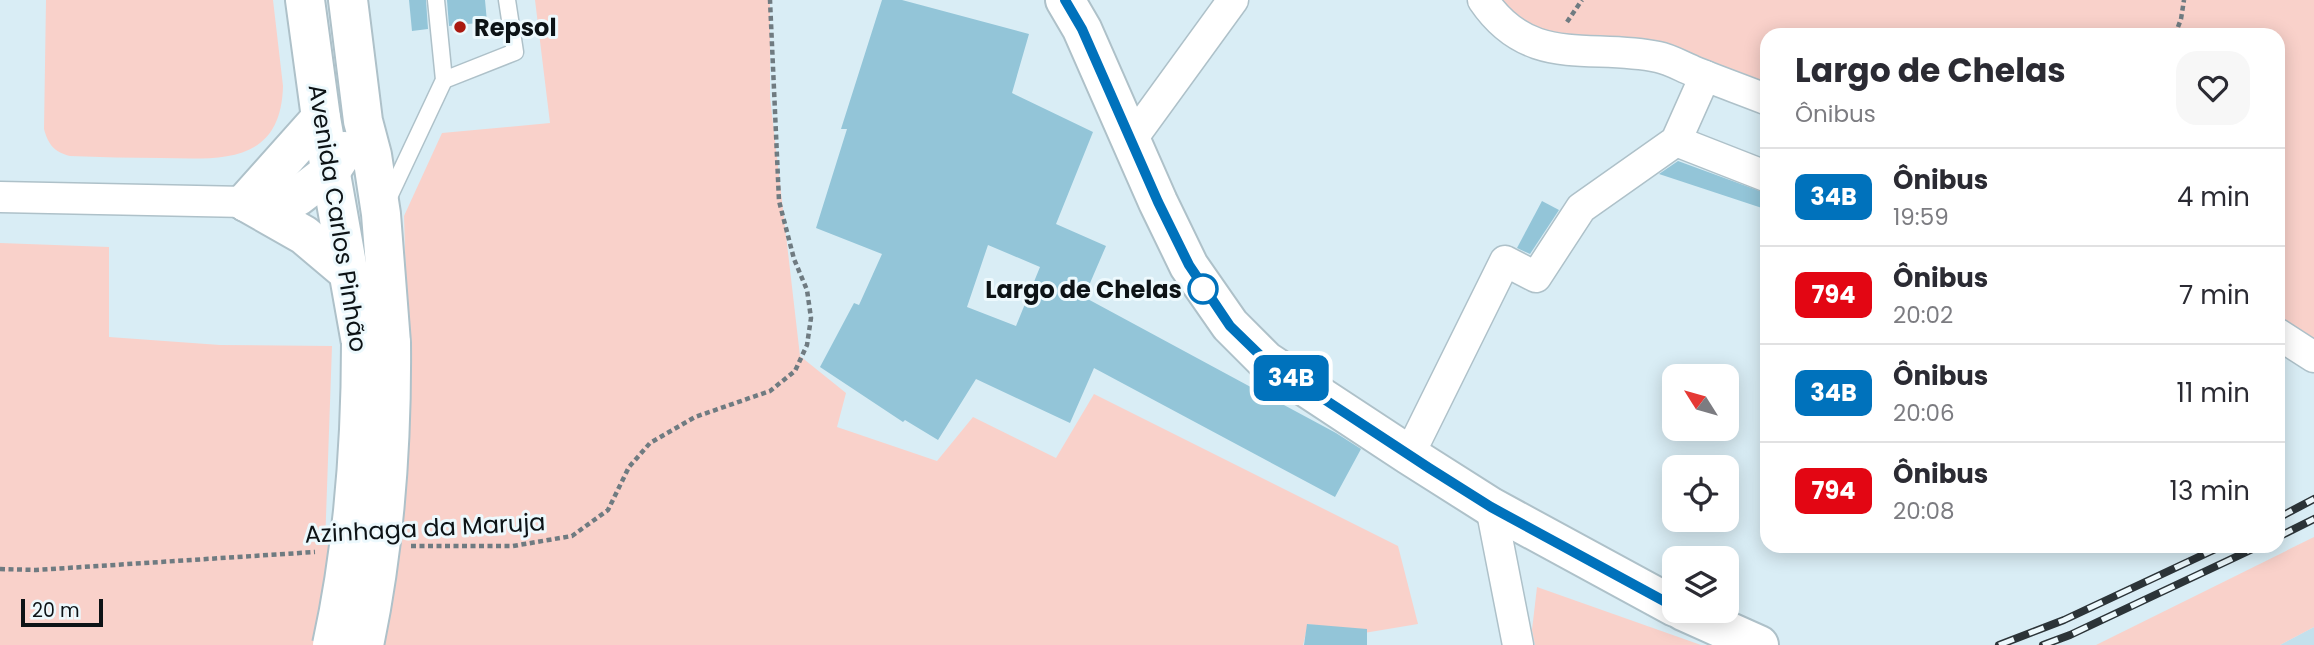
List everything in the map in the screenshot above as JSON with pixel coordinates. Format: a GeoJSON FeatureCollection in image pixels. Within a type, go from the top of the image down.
{"type":"FeatureCollection","features":[{"type":"Feature","properties":{"kind":"main road","name":"Avenida Carlos Pinhão"},"geometry":{"type":"LineString","coordinates":[[305,0],[321,118],[349,273],[376,343],[391,412],[381,548],[364,645]]}},
{"type":"Feature","properties":{"kind":"main road","name":"Avenida Carlos Pinhão"},"geometry":{"type":"LineString","coordinates":[[332,645],[350,544],[361,411],[376,343],[381,214],[372,155],[363,121],[348,0]]}},
{"type":"Feature","properties":{"kind":"main road"},"geometry":{"type":"LineString","coordinates":[[1065,0],[1082,29],[1158,202],[1189,265],[1230,326],[1266,361],[1491,507],[1662,600]]}},
{"type":"Feature","properties":{"kind":"main road"},"geometry":{"type":"LineString","coordinates":[[246,202],[321,118]]}},
{"type":"Feature","properties":{"kind":"main road"},"geometry":{"type":"LineString","coordinates":[[246,202],[297,197],[331,171],[363,121]]}},
{"type":"Feature","properties":{"kind":"main road"},"geometry":{"type":"LineString","coordinates":[[246,202],[304,235],[349,273]]}},
{"type":"Feature","properties":{"kind":"main road"},"geometry":{"type":"LineString","coordinates":[[1710,623],[1759,645]]}},
{"type":"Feature","properties":{"kind":"street"},"geometry":{"type":"LineString","coordinates":[[1132,139],[1233,0]]}},
{"type":"Feature","properties":{"kind":"street"},"geometry":{"type":"LineString","coordinates":[[1483,0],[1494,16],[1510,31],[1526,40],[1560,49],[1659,57],[1760,97]]}},
{"type":"Feature","properties":{"kind":"street"},"geometry":{"type":"LineString","coordinates":[[1409,455],[1505,261],[1536,277],[1581,208],[1676,141],[1705,76]]}},
{"type":"Feature","properties":{"kind":"street"},"geometry":{"type":"LineString","coordinates":[[1676,141],[1760,174]]}},
{"type":"Feature","properties":{"kind":"street"},"geometry":{"type":"LineString","coordinates":[[0,197],[246,202]]}},
{"type":"Feature","properties":{"kind":"street"},"geometry":{"type":"LineString","coordinates":[[2285,338],[2314,357]]}},
{"type":"Feature","properties":{"kind":"street"},"geometry":{"type":"LineString","coordinates":[[1491,507],[1518,645]]}},
{"type":"Feature","properties":{"kind":"lane"},"geometry":{"type":"LineString","coordinates":[[381,214],[444,80],[436,0]]}},
{"type":"Feature","properties":{"kind":"lane"},"geometry":{"type":"LineString","coordinates":[[444,80],[515,52],[508,0]]}},
{"type":"Feature","properties":{"kind":"path","name":"Azinhaga da Maruja"},"geometry":{"type":"LineString","coordinates":[[410,546],[513,545],[572,536],[608,510],[629,467],[650,443],[695,416],[770,391],[795,371],[807,345],[811,318],[807,290],[794,259],[779,201],[770,0]]}},
{"type":"Feature","properties":{"kind":"path"},"geometry":{"type":"LineString","coordinates":[[2178,28],[2184,0]]}},
{"type":"Feature","properties":{"kind":"path","name":"Azinhaga da Maruja"},"geometry":{"type":"LineString","coordinates":[[0,569],[36,570],[327,551]]}},
{"type":"Feature","properties":{"kind":"shaded area"},"geometry":{"type":"Polygon","coordinates":[[[46,0],[273,0],[283,86],[280,112],[271,131],[259,144],[243,152],[205,158],[70,156],[56,150],[44,129],[46,0]]]}},
{"type":"Feature","properties":{"kind":"shaded area"},"geometry":{"type":"Polygon","coordinates":[[[535,0],[770,0],[770,97],[800,356],[846,393],[837,427],[937,461],[973,417],[1056,458],[1094,394],[1398,546],[1418,624],[1364,633],[1308,624],[1303,645],[0,645],[0,243],[109,247],[109,337],[220,345],[332,346],[325,545],[397,546],[408,346],[404,216],[442,133],[550,123],[535,0]]]}},
{"type":"Feature","properties":{"kind":"shaded area"},"geometry":{"type":"Polygon","coordinates":[[[1483,0],[2314,0],[2314,357],[2285,338],[2285,28],[1760,28],[1760,97],[1705,76],[1560,49],[1483,0]]]}},
{"type":"Feature","properties":{"kind":"shaded area"},"geometry":{"type":"Polygon","coordinates":[[[2314,537],[2314,627],[2280,645],[2096,645],[2285,553],[2314,537]]]}},
{"type":"Feature","properties":{"kind":"shaded area"},"geometry":{"type":"Polygon","coordinates":[[[1537,587],[1701,645],[1535,645],[1532,630],[1537,587]]]}},
{"type":"Feature","properties":{"kind":"shaded area"},"geometry":{"type":"Polygon","coordinates":[[[2314,627],[2314,645],[2280,645],[2314,627]]]}},
{"type":"Feature","properties":{"kind":"building"},"geometry":{"type":"Polygon","coordinates":[[[409,0],[426,0],[428,29],[412,31],[409,0]]]}},
{"type":"Feature","properties":{"kind":"building"},"geometry":{"type":"Polygon","coordinates":[[[447,0],[485,0],[487,22],[449,26],[447,0]]]}},
{"type":"Feature","properties":{"kind":"building"},"geometry":{"type":"Polygon","coordinates":[[[882,0],[902,0],[1029,34],[1012,93],[1093,132],[1056,224],[1106,246],[1084,297],[1361,449],[1335,497],[1094,368],[1070,423],[976,379],[938,440],[905,420],[903,422],[820,367],[854,303],[859,305],[882,254],[816,228],[847,129],[841,129],[882,0]],[[988,245],[967,307],[1016,326],[1040,267],[988,245]]]}},
{"type":"Feature","properties":{"kind":"building"},"geometry":{"type":"Polygon","coordinates":[[[1678,161],[1760,191],[1760,207],[1659,174],[1678,161]]]}},
{"type":"Feature","properties":{"kind":"building"},"geometry":{"type":"Polygon","coordinates":[[[1542,201],[1559,210],[1530,254],[1517,248],[1542,201]]]}},
{"type":"Feature","properties":{"kind":"building"},"geometry":{"type":"Polygon","coordinates":[[[1307,624],[1367,629],[1367,645],[1304,645],[1307,624]]]}},
{"type":"Feature","properties":{"kind":"railway"},"geometry":{"type":"LineString","coordinates":[[2285,514],[2314,499]]}},
{"type":"Feature","properties":{"kind":"railway"},"geometry":{"type":"LineString","coordinates":[[2285,534],[2314,519]]}},
{"type":"Feature","properties":{"kind":"railway"},"geometry":{"type":"LineString","coordinates":[[1999,645],[2064,620],[2207,553]]}},
{"type":"Feature","properties":{"kind":"railway"},"geometry":{"type":"LineString","coordinates":[[2043,645],[2070,635],[2244,553]]}},
{"type":"Feature","properties":{"kind":"bus line","name":"34B"},"geometry":{"type":"LineString","coordinates":[[1065,0],[1082,29],[1158,202],[1189,265],[1230,326],[1266,361],[1429,468],[1491,507],[1662,601]]}},
{"type":"Feature","properties":{"kind":"place","name":"Repsol"},"geometry":{"type":"Point","coordinates":[460,27]}},
{"type":"Feature","properties":{"kind":"place","name":"Largo de Chelas"},"geometry":{"type":"Point","coordinates":[1203,289]}}]}
